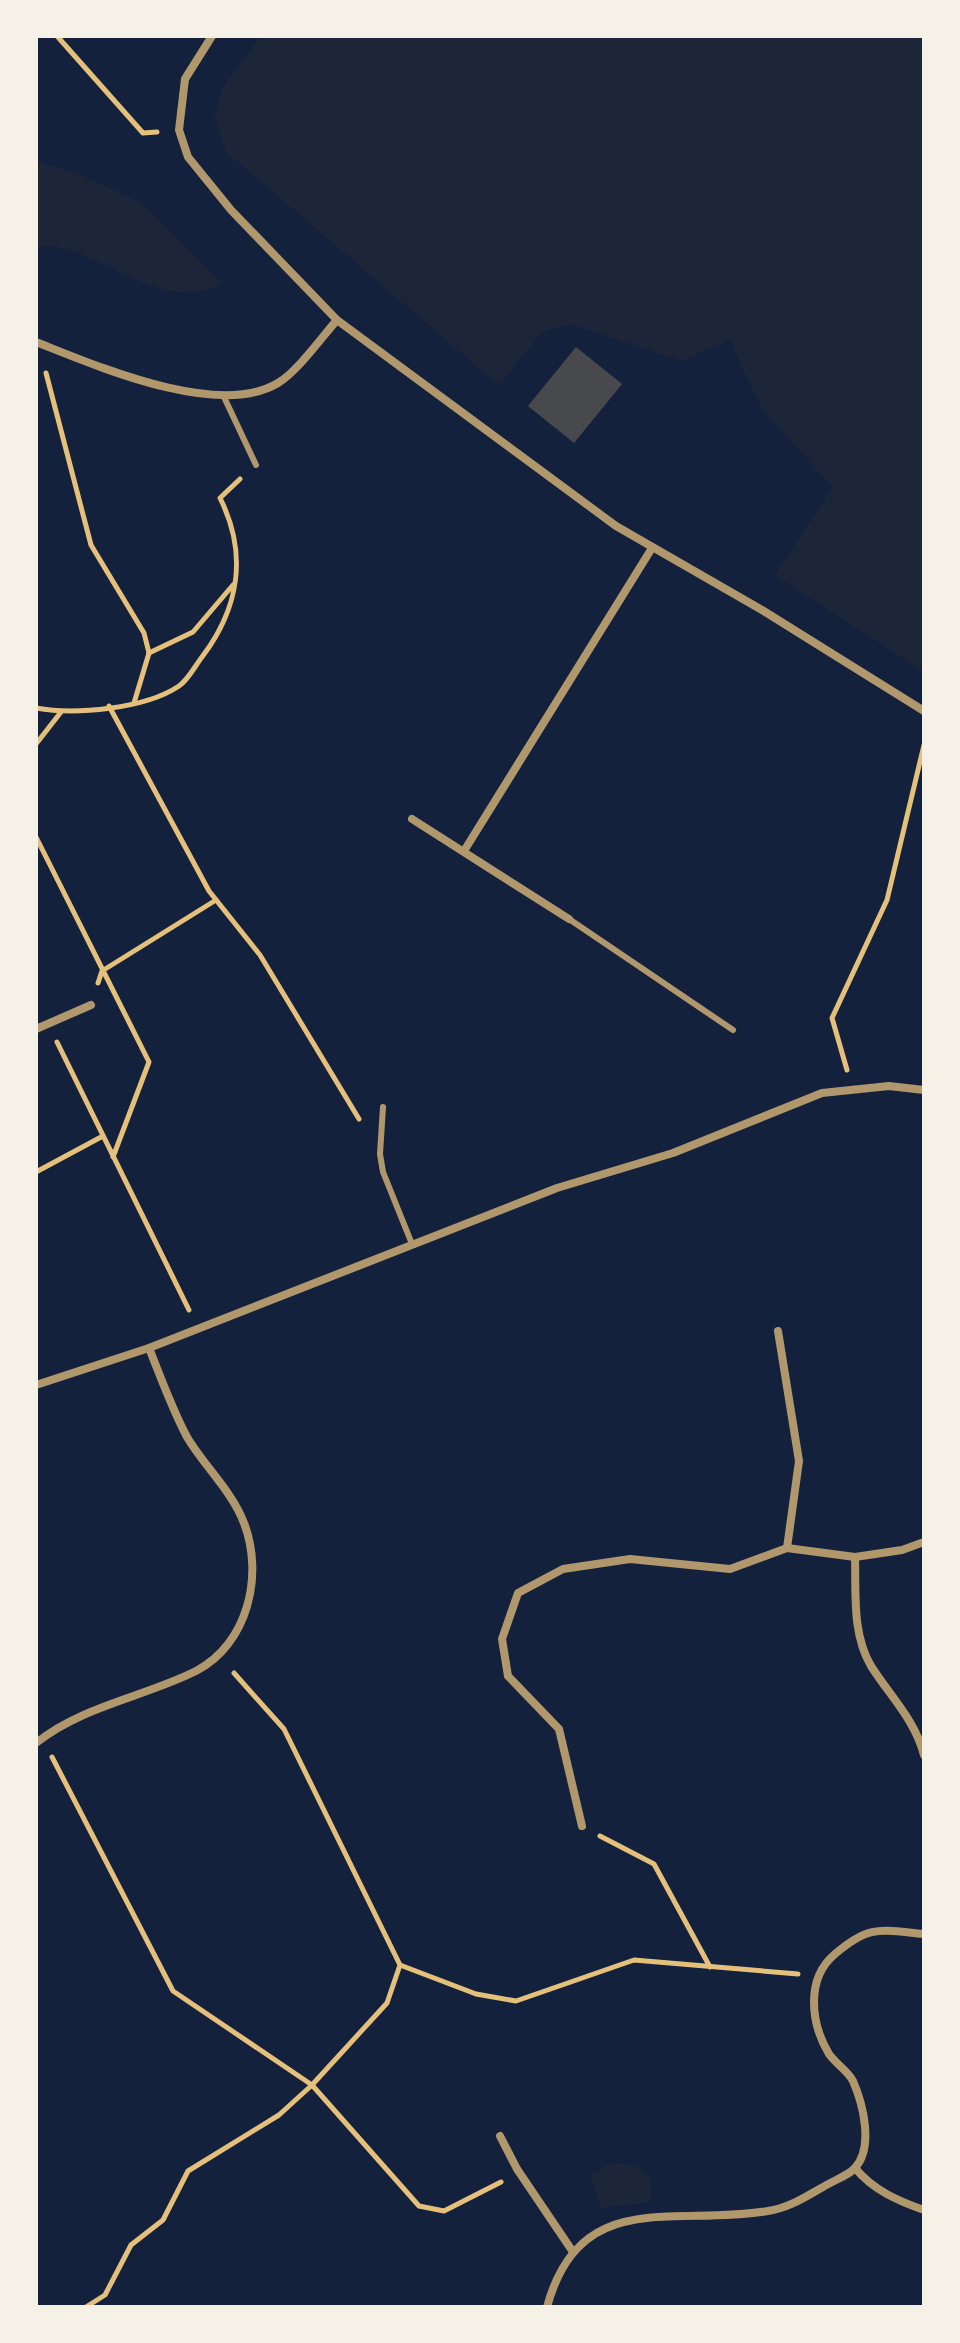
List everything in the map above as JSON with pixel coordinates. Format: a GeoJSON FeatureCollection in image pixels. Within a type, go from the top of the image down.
{"type":"FeatureCollection","features":[{"type":"Feature","properties":{"kind":"street"},"geometry":{"type":"LineString","coordinates":[[212,36],[185,79],[179,130],[188,157],[231,210],[337,320],[616,526],[762,610],[924,711]]}},
{"type":"Feature","properties":{"kind":"street"},"geometry":{"type":"LineString","coordinates":[[36,342],[200,396],[241,397],[280,383],[337,320]]}},
{"type":"Feature","properties":{"kind":"street"},"geometry":{"type":"LineString","coordinates":[[464,851],[652,548]]}},
{"type":"Feature","properties":{"kind":"street"},"geometry":{"type":"LineString","coordinates":[[412,819],[569,919]]}},
{"type":"Feature","properties":{"kind":"street"},"geometry":{"type":"LineString","coordinates":[[37,1025],[48,1024],[91,1005]]}},
{"type":"Feature","properties":{"kind":"street"},"geometry":{"type":"LineString","coordinates":[[36,1385],[149,1348],[557,1188],[673,1153],[822,1093],[889,1086],[924,1090]]}},
{"type":"Feature","properties":{"kind":"street"},"geometry":{"type":"LineString","coordinates":[[778,1331],[799,1461],[787,1548]]}},
{"type":"Feature","properties":{"kind":"street"},"geometry":{"type":"LineString","coordinates":[[39,1741],[66,1724],[181,1677],[219,1656],[238,1628],[248,1603],[252,1562],[249,1541],[235,1504],[183,1428],[149,1348]]}},
{"type":"Feature","properties":{"kind":"street"},"geometry":{"type":"LineString","coordinates":[[582,1826],[559,1729],[508,1676],[502,1639],[518,1593],[563,1569],[630,1559],[730,1569],[787,1548],[855,1557],[902,1550],[924,1542]]}},
{"type":"Feature","properties":{"kind":"street"},"geometry":{"type":"LineString","coordinates":[[855,1557],[857,1625],[865,1650],[870,1663],[918,1731],[924,1755]]}},
{"type":"Feature","properties":{"kind":"street"},"geometry":{"type":"LineString","coordinates":[[547,2307],[573,2252],[614,2222],[644,2217],[732,2216],[792,2205],[855,2168],[865,2146],[863,2110],[852,2078],[830,2054],[818,2027],[811,2005],[818,1978],[830,1957],[872,1929],[924,1934]]}},
{"type":"Feature","properties":{"kind":"street"},"geometry":{"type":"LineString","coordinates":[[500,2136],[521,2176],[573,2252]]}},
{"type":"Feature","properties":{"kind":"street"},"geometry":{"type":"LineString","coordinates":[[855,2168],[866,2182],[900,2202],[924,2210]]}},
{"type":"Feature","properties":{"kind":"lane"},"geometry":{"type":"LineString","coordinates":[[224,397],[256,465]]}},
{"type":"Feature","properties":{"kind":"lane"},"geometry":{"type":"LineString","coordinates":[[569,919],[733,1030]]}},
{"type":"Feature","properties":{"kind":"lane"},"geometry":{"type":"LineString","coordinates":[[383,1107],[380,1154],[383,1172],[412,1244]]}},
{"type":"Feature","properties":{"kind":"path"},"geometry":{"type":"LineString","coordinates":[[57,36],[143,133],[179,130]]}},
{"type":"Feature","properties":{"kind":"path"},"geometry":{"type":"LineString","coordinates":[[50,348],[46,373],[91,545],[144,633],[149,653],[134,703]]}},
{"type":"Feature","properties":{"kind":"path"},"geometry":{"type":"LineString","coordinates":[[36,708],[61,712],[134,703],[180,685],[220,633],[237,581],[235,528],[220,498],[256,465]]}},
{"type":"Feature","properties":{"kind":"path"},"geometry":{"type":"LineString","coordinates":[[149,653],[193,632],[237,581]]}},
{"type":"Feature","properties":{"kind":"path"},"geometry":{"type":"LineString","coordinates":[[109,706],[216,900],[260,955],[380,1154]]}},
{"type":"Feature","properties":{"kind":"path"},"geometry":{"type":"LineString","coordinates":[[36,744],[61,712]]}},
{"type":"Feature","properties":{"kind":"path"},"geometry":{"type":"LineString","coordinates":[[853,1090],[832,1018],[887,900],[924,745]]}},
{"type":"Feature","properties":{"kind":"path"},"geometry":{"type":"LineString","coordinates":[[36,836],[36,847]]}},
{"type":"Feature","properties":{"kind":"path"},"geometry":{"type":"LineString","coordinates":[[36,836],[149,1062],[113,1157]]}},
{"type":"Feature","properties":{"kind":"path"},"geometry":{"type":"LineString","coordinates":[[91,1005],[102,971],[216,900]]}},
{"type":"Feature","properties":{"kind":"path"},"geometry":{"type":"LineString","coordinates":[[48,1024],[198,1327]]}},
{"type":"Feature","properties":{"kind":"path"},"geometry":{"type":"LineString","coordinates":[[36,1172],[103,1136]]}},
{"type":"Feature","properties":{"kind":"path"},"geometry":{"type":"LineString","coordinates":[[219,1656],[284,1729],[400,1965],[476,1994],[516,2001],[634,1960],[710,1968],[779,1970],[818,1978]]}},
{"type":"Feature","properties":{"kind":"path"},"geometry":{"type":"LineString","coordinates":[[39,1741],[173,1991],[312,2085],[419,2206],[444,2211],[521,2176]]}},
{"type":"Feature","properties":{"kind":"path"},"geometry":{"type":"LineString","coordinates":[[582,1826],[654,1864],[710,1968]]}},
{"type":"Feature","properties":{"kind":"path"},"geometry":{"type":"LineString","coordinates":[[86,2307],[105,2295],[131,2245],[163,2220],[188,2171],[279,2115],[312,2085],[387,2003],[400,1965]]}},
{"type":"Feature","properties":{"kind":"shaded area"},"geometry":{"type":"Polygon","coordinates":[[[261,36],[924,36],[924,672],[775,575],[833,487],[764,412],[729,340],[682,361],[570,324],[542,332],[499,385],[226,152],[215,116],[222,88],[261,36]]]}},
{"type":"Feature","properties":{"kind":"shaded area"},"geometry":{"type":"Polygon","coordinates":[[[36,161],[76,173],[139,201],[222,283],[202,290],[182,292],[163,289],[68,249],[36,247],[36,161]]]}},
{"type":"Feature","properties":{"kind":"shaded area"},"geometry":{"type":"Polygon","coordinates":[[[624,2163],[640,2168],[650,2179],[651,2202],[601,2208],[590,2176],[607,2165],[624,2163]]]}},
{"type":"Feature","properties":{"kind":"building"},"geometry":{"type":"Polygon","coordinates":[[[576,347],[622,384],[574,443],[528,406],[576,347]]]}}]}
